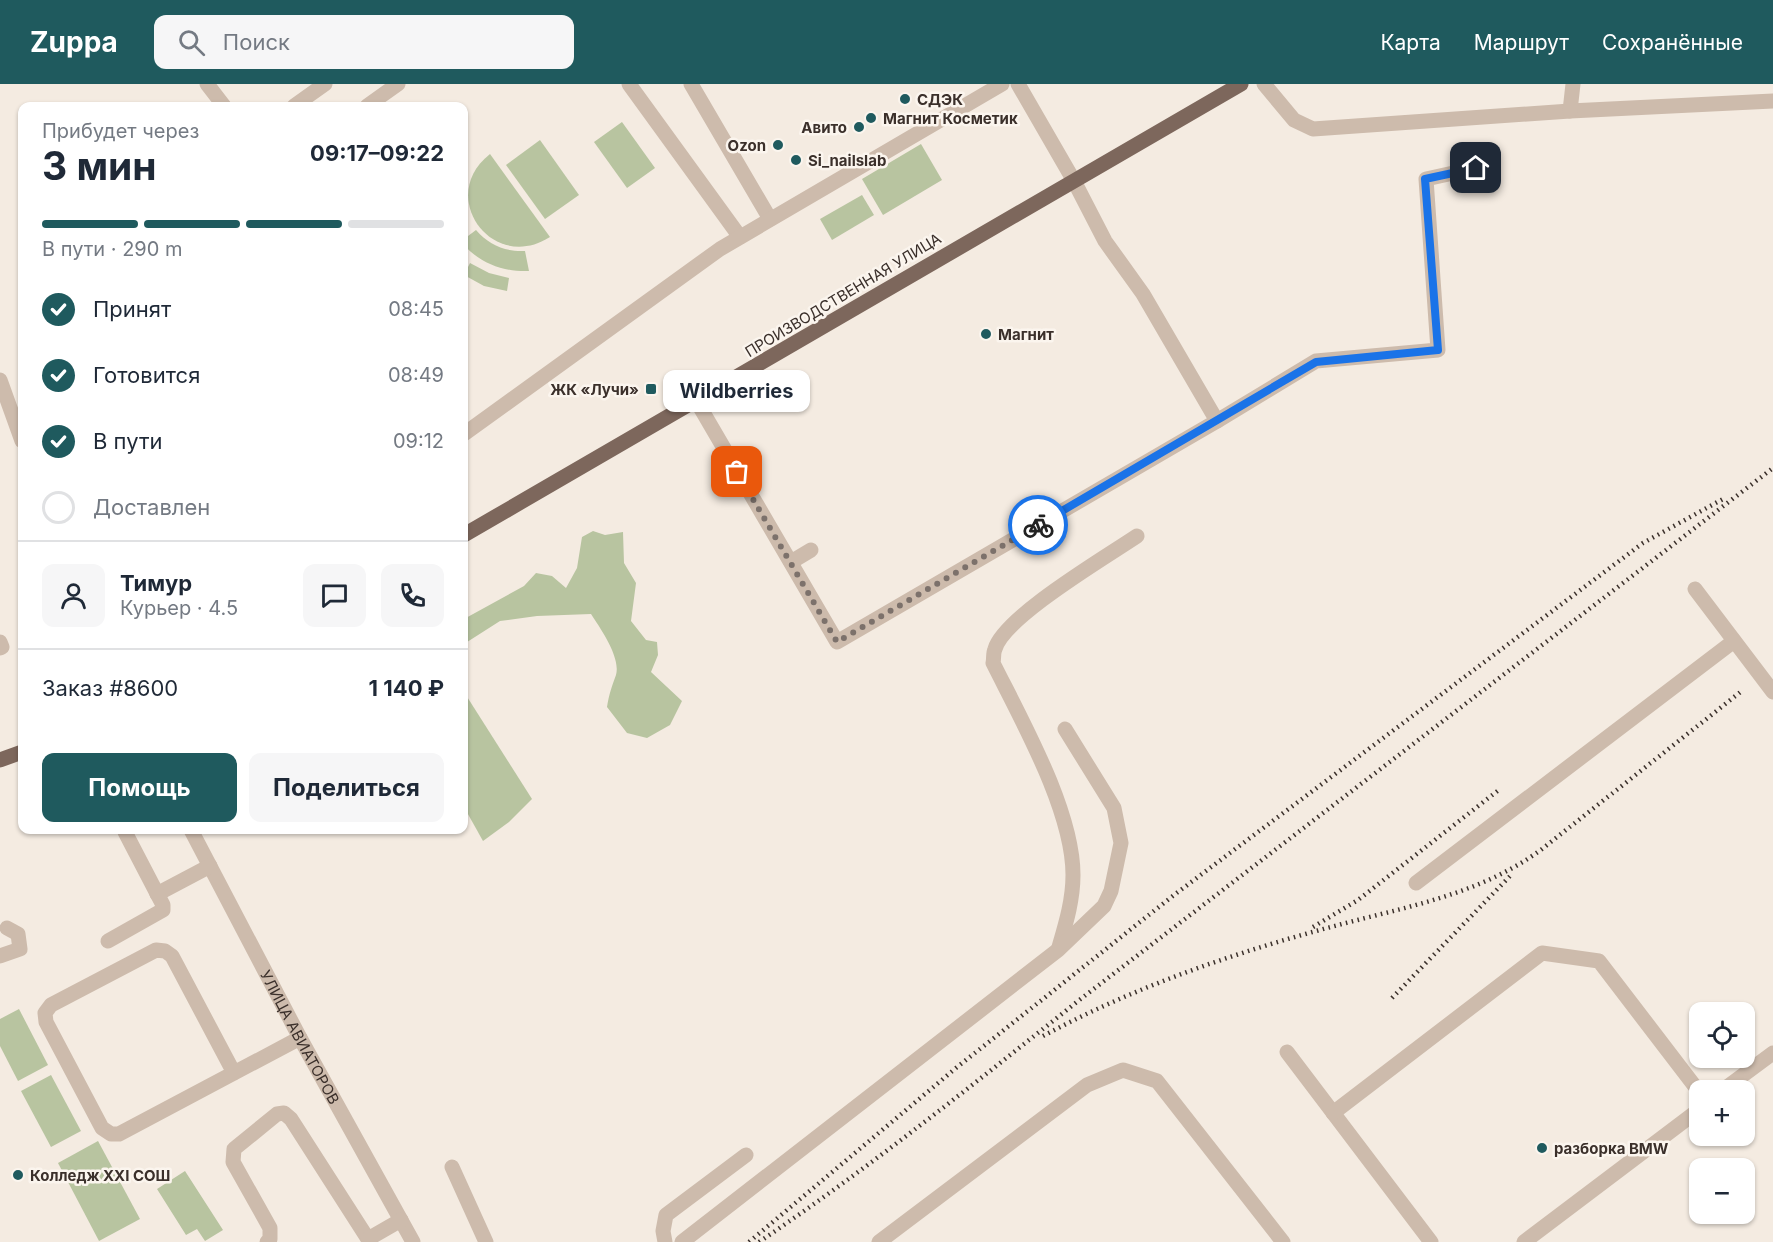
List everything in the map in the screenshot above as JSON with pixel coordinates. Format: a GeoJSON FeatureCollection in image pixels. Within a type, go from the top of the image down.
{"type":"FeatureCollection","features":[{"type":"Feature","properties":{"kind":"main road","name":"ПРОИЗВОДСТВЕННАЯ УЛИЦА"},"geometry":{"type":"LineString","coordinates":[[468,533],[697,402],[1241,84]]}},
{"type":"Feature","properties":{"kind":"main road"},"geometry":{"type":"LineString","coordinates":[[0,760],[18,753]]}},
{"type":"Feature","properties":{"kind":"street"},"geometry":{"type":"LineString","coordinates":[[207,84],[221,102]]}},
{"type":"Feature","properties":{"kind":"street"},"geometry":{"type":"LineString","coordinates":[[300,102],[325,84]]}},
{"type":"Feature","properties":{"kind":"street"},"geometry":{"type":"LineString","coordinates":[[373,102],[398,84]]}},
{"type":"Feature","properties":{"kind":"street"},"geometry":{"type":"LineString","coordinates":[[629,84],[740,237]]}},
{"type":"Feature","properties":{"kind":"street"},"geometry":{"type":"LineString","coordinates":[[691,84],[770,219]]}},
{"type":"Feature","properties":{"kind":"street"},"geometry":{"type":"LineString","coordinates":[[468,431],[740,237],[1002,84]]}},
{"type":"Feature","properties":{"kind":"street"},"geometry":{"type":"LineString","coordinates":[[1018,84],[1074,181],[1105,241],[1143,294],[1217,421]]}},
{"type":"Feature","properties":{"kind":"street"},"geometry":{"type":"LineString","coordinates":[[1264,84],[1294,120],[1313,129],[1570,111],[1773,101]]}},
{"type":"Feature","properties":{"kind":"street"},"geometry":{"type":"LineString","coordinates":[[1570,111],[1573,84]]}},
{"type":"Feature","properties":{"kind":"street"},"geometry":{"type":"LineString","coordinates":[[697,402],[837,642],[1316,362],[1438,350],[1425,179],[1476,168]]}},
{"type":"Feature","properties":{"kind":"street"},"geometry":{"type":"LineString","coordinates":[[0,380],[18,430]]}},
{"type":"Feature","properties":{"kind":"street"},"geometry":{"type":"LineString","coordinates":[[1058,950],[1070,912],[1073,875],[1068,828],[993,663],[995,648],[1011,626],[1026,613],[1137,536]]}},
{"type":"Feature","properties":{"kind":"street"},"geometry":{"type":"LineString","coordinates":[[790,562],[811,550]]}},
{"type":"Feature","properties":{"kind":"street"},"geometry":{"type":"LineString","coordinates":[[1695,589],[1773,692]]}},
{"type":"Feature","properties":{"kind":"street"},"geometry":{"type":"LineString","coordinates":[[1416,884],[1734,641]]}},
{"type":"Feature","properties":{"kind":"street"},"geometry":{"type":"LineString","coordinates":[[0,642],[0,648]]}},
{"type":"Feature","properties":{"kind":"street"},"geometry":{"type":"LineString","coordinates":[[682,1242],[1058,950],[1104,906],[1111,891],[1121,843],[1114,808],[1065,729]]}},
{"type":"Feature","properties":{"kind":"street"},"geometry":{"type":"LineString","coordinates":[[108,941],[162,912],[163,905],[126,834]]}},
{"type":"Feature","properties":{"kind":"street","name":"УЛИЦА АВИАТОРОВ"},"geometry":{"type":"LineString","coordinates":[[193,834],[300,1038],[413,1242]]}},
{"type":"Feature","properties":{"kind":"street"},"geometry":{"type":"LineString","coordinates":[[157,894],[210,866]]}},
{"type":"Feature","properties":{"kind":"street"},"geometry":{"type":"LineString","coordinates":[[0,957],[20,949],[18,934],[7,928]]}},
{"type":"Feature","properties":{"kind":"street"},"geometry":{"type":"LineString","coordinates":[[234,1073],[172,956],[165,951],[156,950],[51,1005],[45,1013],[46,1022],[102,1128],[111,1134],[119,1134],[300,1038]]}},
{"type":"Feature","properties":{"kind":"street"},"geometry":{"type":"LineString","coordinates":[[1333,1113],[1542,953],[1599,961],[1690,1080]]}},
{"type":"Feature","properties":{"kind":"street"},"geometry":{"type":"LineString","coordinates":[[1287,1052],[1431,1242]]}},
{"type":"Feature","properties":{"kind":"street"},"geometry":{"type":"LineString","coordinates":[[1737,1080],[1773,1053]]}},
{"type":"Feature","properties":{"kind":"street"},"geometry":{"type":"LineString","coordinates":[[879,1242],[1087,1085],[1123,1070],[1156,1082],[1283,1242]]}},
{"type":"Feature","properties":{"kind":"street"},"geometry":{"type":"LineString","coordinates":[[267,1242],[270,1239],[270,1228],[233,1162],[234,1149],[277,1114],[284,1113],[291,1119],[369,1240],[401,1220]]}},
{"type":"Feature","properties":{"kind":"street"},"geometry":{"type":"LineString","coordinates":[[1524,1242],[1689,1117]]}},
{"type":"Feature","properties":{"kind":"street"},"geometry":{"type":"LineString","coordinates":[[664,1242],[666,1215],[746,1155]]}},
{"type":"Feature","properties":{"kind":"street"},"geometry":{"type":"LineString","coordinates":[[453,1167],[486,1242]]}},
{"type":"Feature","properties":{"kind":"green space"},"geometry":{"type":"Polygon","coordinates":[[[622,122],[655,168],[627,188],[594,142],[622,122]]]}},
{"type":"Feature","properties":{"kind":"green space"},"geometry":{"type":"Polygon","coordinates":[[[540,140],[579,195],[545,219],[506,165],[540,140]]]}},
{"type":"Feature","properties":{"kind":"green space"},"geometry":{"type":"Polygon","coordinates":[[[921,144],[942,180],[883,215],[862,179],[921,144]]]}},
{"type":"Feature","properties":{"kind":"green space"},"geometry":{"type":"Polygon","coordinates":[[[490,154],[550,237],[529,246],[509,246],[491,238],[478,225],[470,208],[468,190],[475,171],[490,154]]]}},
{"type":"Feature","properties":{"kind":"green space"},"geometry":{"type":"Polygon","coordinates":[[[862,195],[874,215],[832,240],[820,219],[862,195]]]}},
{"type":"Feature","properties":{"kind":"green space"},"geometry":{"type":"Polygon","coordinates":[[[476,230],[486,240],[498,246],[525,251],[529,271],[511,270],[485,262],[468,249],[468,236],[476,230]]]}},
{"type":"Feature","properties":{"kind":"green space"},"geometry":{"type":"Polygon","coordinates":[[[470,263],[489,273],[509,278],[507,291],[484,286],[468,277],[470,263]]]}},
{"type":"Feature","properties":{"kind":"green space"},"geometry":{"type":"Polygon","coordinates":[[[593,531],[605,535],[623,532],[624,563],[636,583],[631,621],[646,640],[657,642],[658,655],[651,672],[682,701],[670,725],[647,738],[627,733],[607,707],[617,668],[613,651],[591,614],[537,616],[500,621],[468,641],[468,617],[524,586],[536,573],[552,576],[566,588],[577,568],[582,537],[593,531]]]}},
{"type":"Feature","properties":{"kind":"green space"},"geometry":{"type":"Polygon","coordinates":[[[468,698],[532,799],[509,822],[483,841],[468,814],[468,698]]]}},
{"type":"Feature","properties":{"kind":"green space"},"geometry":{"type":"Polygon","coordinates":[[[19,1009],[48,1065],[18,1081],[0,1046],[0,1019],[19,1009]]]}},
{"type":"Feature","properties":{"kind":"green space"},"geometry":{"type":"Polygon","coordinates":[[[51,1075],[81,1131],[51,1147],[21,1091],[51,1075]]]}},
{"type":"Feature","properties":{"kind":"green space"},"geometry":{"type":"Polygon","coordinates":[[[98,1141],[140,1219],[99,1241],[58,1163],[98,1141]]]}},
{"type":"Feature","properties":{"kind":"green space"},"geometry":{"type":"Polygon","coordinates":[[[185,1171],[223,1230],[205,1241],[197,1229],[186,1235],[157,1189],[185,1171]]]}},
{"type":"Feature","properties":{"kind":"railway"},"geometry":{"type":"LineString","coordinates":[[759,1242],[841,1185],[921,1125],[1078,1001],[1773,468]]}},
{"type":"Feature","properties":{"kind":"railway"},"geometry":{"type":"LineString","coordinates":[[749,1242],[956,1068],[1174,895],[1643,543],[1723,499]]}},
{"type":"Feature","properties":{"kind":"railway"},"geometry":{"type":"LineString","coordinates":[[1043,1036],[1116,1001],[1191,970],[1268,945],[1423,903],[1473,887],[1497,876],[1542,849],[1743,690]]}},
{"type":"Feature","properties":{"kind":"railway"},"geometry":{"type":"LineString","coordinates":[[1313,927],[1358,900],[1500,789]]}},
{"type":"Feature","properties":{"kind":"railway"},"geometry":{"type":"LineString","coordinates":[[1392,998],[1513,873]]}},
{"type":"Feature","properties":{"kind":"way so far"},"geometry":{"type":"LineString","coordinates":[[737,472],[837,642],[1038,525]]}},
{"type":"Feature","properties":{"kind":"place","name":"СДЭК"},"geometry":{"type":"Point","coordinates":[905,99]}},
{"type":"Feature","properties":{"kind":"place","name":"Магнит Косметик"},"geometry":{"type":"Point","coordinates":[871,118]}},
{"type":"Feature","properties":{"kind":"place","name":"Авито"},"geometry":{"type":"Point","coordinates":[859,127]}},
{"type":"Feature","properties":{"kind":"place","name":"Ozon"},"geometry":{"type":"Point","coordinates":[778,145]}},
{"type":"Feature","properties":{"kind":"place","name":"Si_nailslab"},"geometry":{"type":"Point","coordinates":[796,160]}},
{"type":"Feature","properties":{"kind":"place","name":"Магнит"},"geometry":{"type":"Point","coordinates":[986,334]}},
{"type":"Feature","properties":{"kind":"place","name":"ЖК «Лучи»"},"geometry":{"type":"Point","coordinates":[651,389]}},
{"type":"Feature","properties":{"kind":"place","name":"Wildberries"},"geometry":{"type":"Point","coordinates":[737,472]}},
{"type":"Feature","properties":{"kind":"place","name":"разборка BMW"},"geometry":{"type":"Point","coordinates":[1542,1148]}},
{"type":"Feature","properties":{"kind":"place","name":"Колледж XXI СОШ"},"geometry":{"type":"Point","coordinates":[18,1175]}},
{"type":"Feature","properties":{"kind":"route"},"geometry":{"type":"LineString","coordinates":[[1038,525],[1316,362],[1438,350],[1425,179],[1476,168]]}}]}
